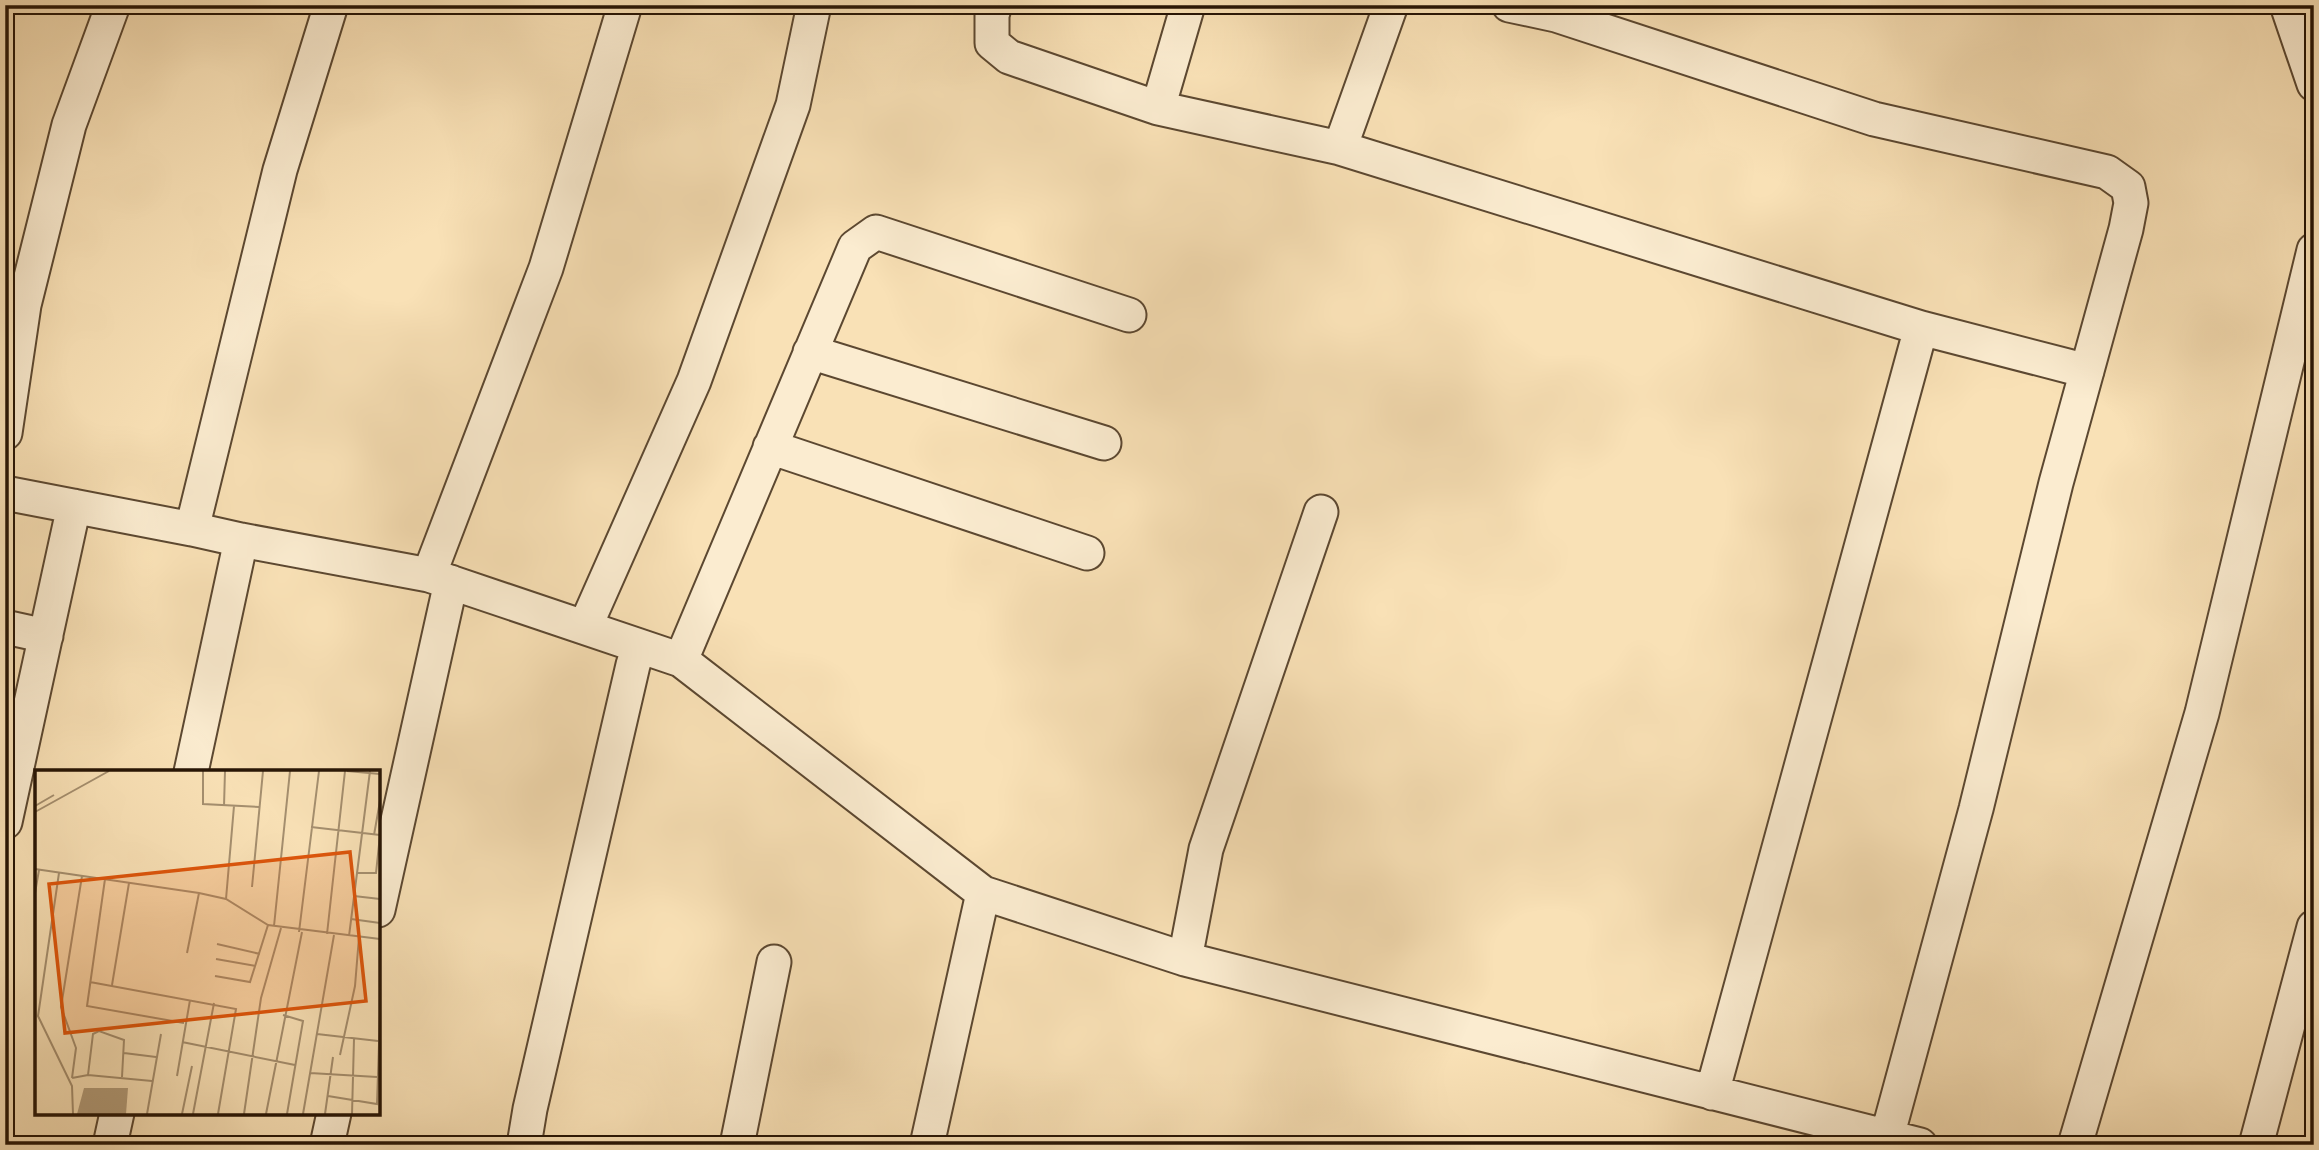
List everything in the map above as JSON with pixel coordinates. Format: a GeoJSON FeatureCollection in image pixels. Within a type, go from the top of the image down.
{"type":"FeatureCollection","features":[{"type":"Feature","properties":{"kind":"street"},"geometry":{"type":"LineString","coordinates":[[5,433],[24,305],[66,137],[113,5]]}},
{"type":"Feature","properties":{"kind":"street"},"geometry":{"type":"LineString","coordinates":[[191,529],[279,170],[331,5]]}},
{"type":"Feature","properties":{"kind":"street"},"geometry":{"type":"LineString","coordinates":[[380,899],[440,579],[546,268],[625,5]]}},
{"type":"Feature","properties":{"kind":"street"},"geometry":{"type":"LineString","coordinates":[[585,627],[694,381],[793,105],[814,5]]}},
{"type":"Feature","properties":{"kind":"street"},"geometry":{"type":"LineString","coordinates":[[995,5],[992,15],[992,43],[1009,57],[1158,108],[1340,148],[1920,328],[2087,371]]}},
{"type":"Feature","properties":{"kind":"street"},"geometry":{"type":"LineString","coordinates":[[1158,108],[1188,5]]}},
{"type":"Feature","properties":{"kind":"street"},"geometry":{"type":"LineString","coordinates":[[1340,148],[1391,5]]}},
{"type":"Feature","properties":{"kind":"street"},"geometry":{"type":"LineString","coordinates":[[1509,5],[1556,15],[1874,119],[2108,172],[2128,187],[2131,204],[2126,229],[2056,483],[1976,809],[1887,1136]]}},
{"type":"Feature","properties":{"kind":"street"},"geometry":{"type":"LineString","coordinates":[[2287,5],[2314,84]]}},
{"type":"Feature","properties":{"kind":"street"},"geometry":{"type":"LineString","coordinates":[[681,660],[855,247],[876,232],[1129,315]]}},
{"type":"Feature","properties":{"kind":"street"},"geometry":{"type":"LineString","coordinates":[[2075,1145],[2202,713],[2314,250]]}},
{"type":"Feature","properties":{"kind":"street"},"geometry":{"type":"LineString","coordinates":[[1713,1093],[1920,328]]}},
{"type":"Feature","properties":{"kind":"street"},"geometry":{"type":"LineString","coordinates":[[810,352],[1104,443]]}},
{"type":"Feature","properties":{"kind":"street"},"geometry":{"type":"LineString","coordinates":[[771,447],[1087,553]]}},
{"type":"Feature","properties":{"kind":"street"},"geometry":{"type":"LineString","coordinates":[[5,493],[440,579],[681,660],[983,892],[1185,959],[1920,1145]]}},
{"type":"Feature","properties":{"kind":"street"},"geometry":{"type":"LineString","coordinates":[[6,815],[74,506]]}},
{"type":"Feature","properties":{"kind":"street"},"geometry":{"type":"LineString","coordinates":[[1185,959],[1206,849],[1321,512]]}},
{"type":"Feature","properties":{"kind":"street"},"geometry":{"type":"LineString","coordinates":[[191,770],[241,540]]}},
{"type":"Feature","properties":{"kind":"street"},"geometry":{"type":"LineString","coordinates":[[5,626],[46,636]]}},
{"type":"Feature","properties":{"kind":"street"},"geometry":{"type":"LineString","coordinates":[[524,1145],[533,1095],[629,678],[639,646]]}},
{"type":"Feature","properties":{"kind":"street"},"geometry":{"type":"LineString","coordinates":[[928,1145],[983,892]]}},
{"type":"Feature","properties":{"kind":"street"},"geometry":{"type":"LineString","coordinates":[[2256,1145],[2314,927]]}},
{"type":"Feature","properties":{"kind":"street"},"geometry":{"type":"LineString","coordinates":[[737,1145],[774,962]]}},
{"type":"Feature","properties":{"kind":"street"},"geometry":{"type":"LineString","coordinates":[[110,1145],[117,1115]]}},
{"type":"Feature","properties":{"kind":"street"},"geometry":{"type":"LineString","coordinates":[[327,1145],[334,1115]]}}]}
